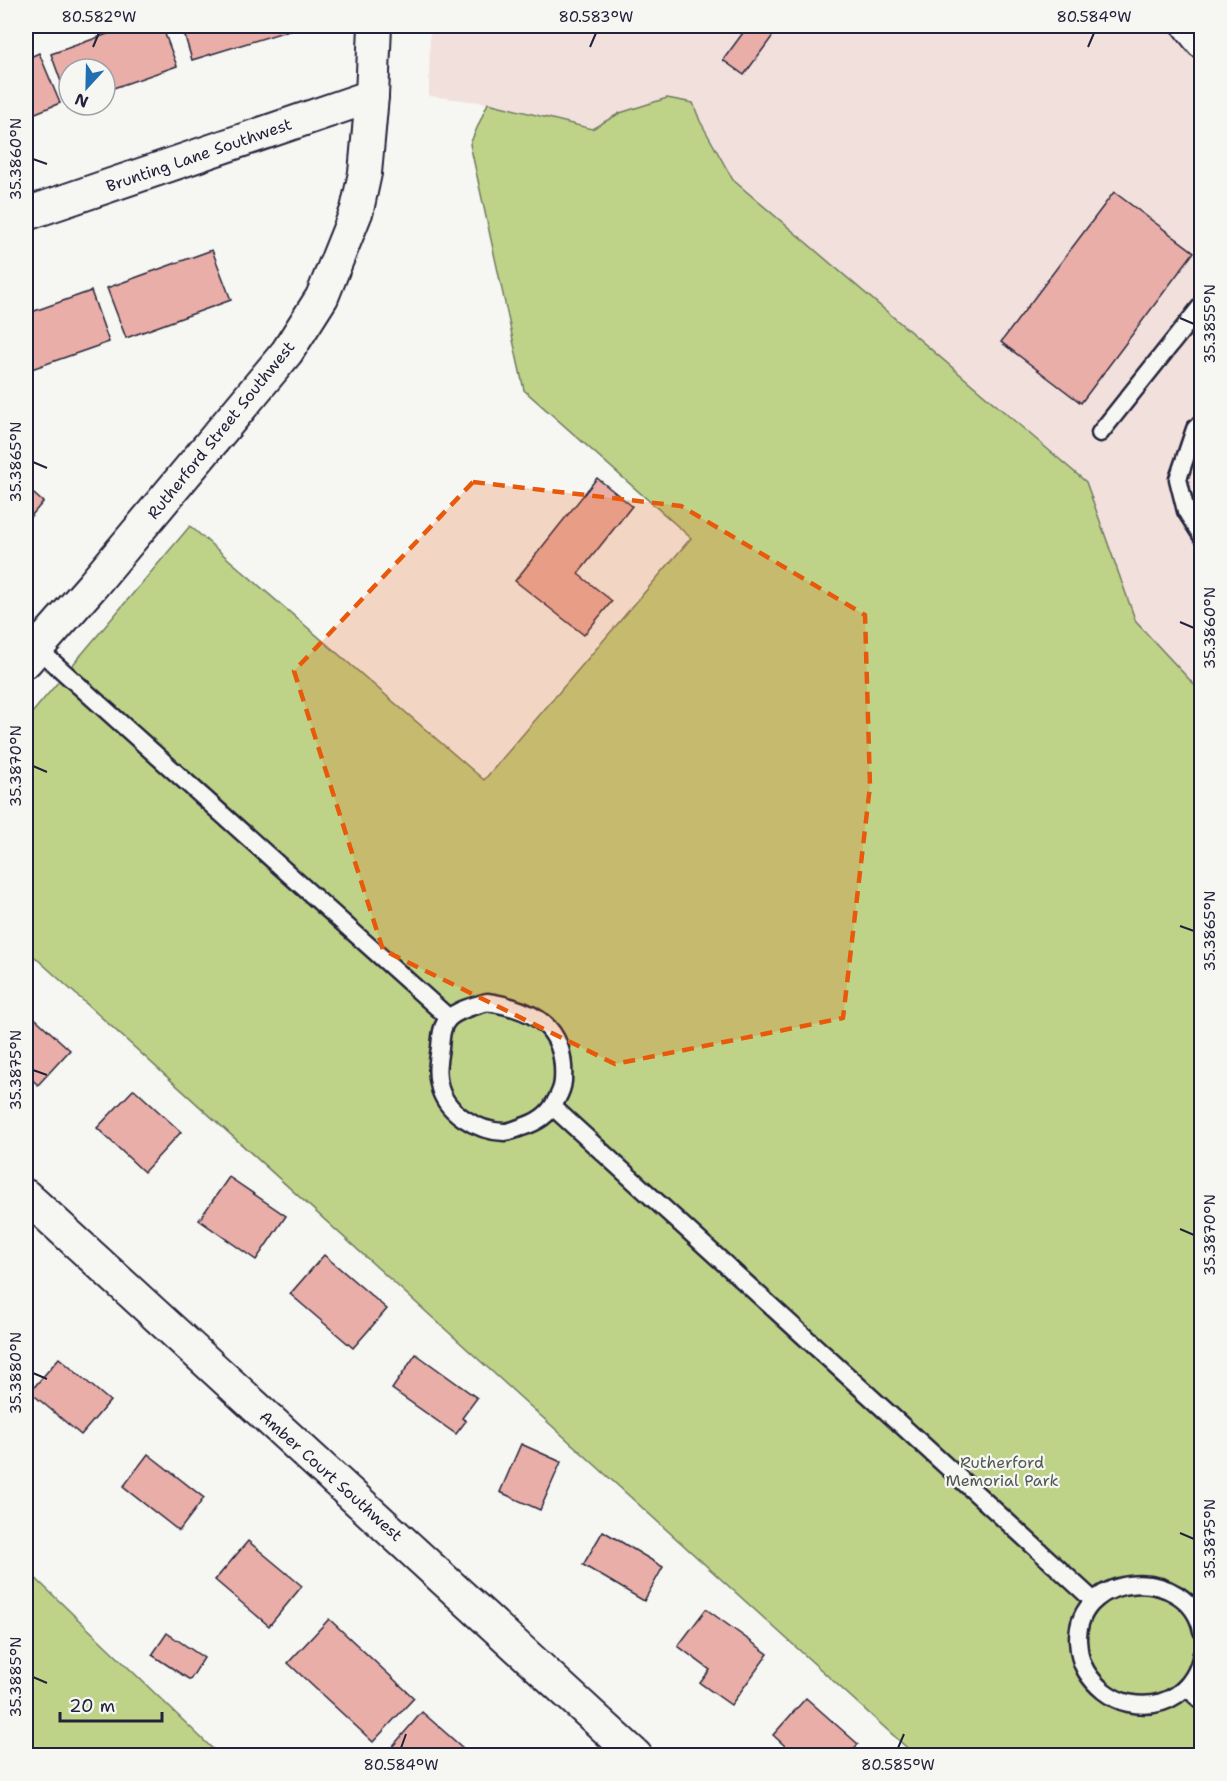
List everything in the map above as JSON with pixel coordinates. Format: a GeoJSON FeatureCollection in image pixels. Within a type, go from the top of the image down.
{"type":"FeatureCollection","features":[{"type":"Feature","properties":{"kind":"street","name":"Rutherford Street Southwest"},"geometry":{"type":"LineString","coordinates":[[32,654],[92,586],[287,352],[322,297],[357,210],[364,173],[372,96],[375,26]]}},
{"type":"Feature","properties":{"kind":"street"},"geometry":{"type":"LineString","coordinates":[[1189,26],[1202,42]]}},
{"type":"Feature","properties":{"kind":"street","name":"Brunting Lane Southwest"},"geometry":{"type":"LineString","coordinates":[[26,214],[372,96]]}},
{"type":"Feature","properties":{"kind":"street","name":"Amber Court Southwest"},"geometry":{"type":"LineString","coordinates":[[26,1196],[636,1755]]}},
{"type":"Feature","properties":{"kind":"lane"},"geometry":{"type":"LineString","coordinates":[[1100,433],[1202,305]]}},
{"type":"Feature","properties":{"kind":"lane"},"geometry":{"type":"LineString","coordinates":[[1202,422],[1195,429],[1178,478],[1186,511],[1202,536]]}},
{"type":"Feature","properties":{"kind":"lane"},"geometry":{"type":"LineString","coordinates":[[32,654],[449,1018]]}},
{"type":"Feature","properties":{"kind":"lane"},"geometry":{"type":"LineString","coordinates":[[487,1002],[530,1013],[544,1024],[559,1041],[562,1059],[564,1084],[553,1107],[540,1120],[506,1132],[486,1129],[468,1122],[452,1110],[439,1086],[437,1067],[442,1031],[449,1018],[467,1008],[487,1002]]}},
{"type":"Feature","properties":{"kind":"lane"},"geometry":{"type":"LineString","coordinates":[[553,1107],[1094,1601]]}},
{"type":"Feature","properties":{"kind":"lane"},"geometry":{"type":"LineString","coordinates":[[1202,1630],[1194,1611],[1181,1597],[1166,1589],[1146,1584],[1129,1584],[1111,1588],[1085,1610],[1078,1629],[1080,1662],[1091,1680],[1108,1695],[1127,1703],[1164,1702],[1176,1696],[1186,1688],[1196,1674],[1202,1654]]}},
{"type":"Feature","properties":{"kind":"lane"},"geometry":{"type":"LineString","coordinates":[[1186,1688],[1202,1701]]}},
{"type":"Feature","properties":{"kind":"highlighted area"},"geometry":{"type":"Polygon","coordinates":[[[473,482],[681,506],[865,615],[870,786],[843,1018],[615,1064],[383,950],[294,671],[473,482]]]}},
{"type":"Feature","properties":{"kind":"shaded area"},"geometry":{"type":"Polygon","coordinates":[[[430,26],[1201,26],[1201,692],[1136,622],[1086,482],[733,180],[700,121],[693,103],[667,98],[620,113],[592,129],[488,103],[429,96],[430,26]]]}},
{"type":"Feature","properties":{"kind":"green space","name":"Rutherford Memorial Park"},"geometry":{"type":"Polygon","coordinates":[[[667,98],[693,103],[700,121],[733,180],[1086,482],[1136,622],[1201,692],[1201,1755],[915,1755],[26,949],[26,720],[190,526],[484,780],[691,538],[524,390],[470,144],[488,103],[592,129],[620,113],[667,98]]]}},
{"type":"Feature","properties":{"kind":"green space"},"geometry":{"type":"Polygon","coordinates":[[[26,1569],[219,1755],[26,1755],[26,1569]]]}},
{"type":"Feature","properties":{"kind":"building"},"geometry":{"type":"Polygon","coordinates":[[[130,26],[162,26],[177,66],[117,87],[117,57],[57,57],[57,71],[51,54],[130,26]]]}},
{"type":"Feature","properties":{"kind":"building"},"geometry":{"type":"Polygon","coordinates":[[[182,26],[299,26],[300,27],[192,60],[182,26]]]}},
{"type":"Feature","properties":{"kind":"building"},"geometry":{"type":"Polygon","coordinates":[[[748,26],[780,26],[744,75],[723,60],[748,26]]]}},
{"type":"Feature","properties":{"kind":"building"},"geometry":{"type":"Polygon","coordinates":[[[39,53],[57,96],[57,104],[26,117],[26,59],[39,53]]]}},
{"type":"Feature","properties":{"kind":"building"},"geometry":{"type":"Polygon","coordinates":[[[1114,192],[1194,252],[1081,403],[1001,342],[1114,192]]]}},
{"type":"Feature","properties":{"kind":"building"},"geometry":{"type":"Polygon","coordinates":[[[212,250],[231,300],[126,338],[107,288],[212,250]]]}},
{"type":"Feature","properties":{"kind":"building"},"geometry":{"type":"Polygon","coordinates":[[[91,291],[109,342],[26,371],[26,314],[91,291]]]}},
{"type":"Feature","properties":{"kind":"building"},"geometry":{"type":"Polygon","coordinates":[[[597,478],[632,506],[578,574],[612,601],[584,635],[515,581],[597,478]]]}},
{"type":"Feature","properties":{"kind":"building"},"geometry":{"type":"Polygon","coordinates":[[[26,487],[43,502],[26,522],[26,487]]]}},
{"type":"Feature","properties":{"kind":"building"},"geometry":{"type":"Polygon","coordinates":[[[27,1011],[70,1050],[38,1085],[26,1074],[27,1011]]]}},
{"type":"Feature","properties":{"kind":"building"},"geometry":{"type":"Polygon","coordinates":[[[134,1089],[181,1132],[144,1172],[97,1128],[134,1089]]]}},
{"type":"Feature","properties":{"kind":"building"},"geometry":{"type":"Polygon","coordinates":[[[229,1177],[286,1216],[256,1260],[199,1220],[229,1177]]]}},
{"type":"Feature","properties":{"kind":"building"},"geometry":{"type":"Polygon","coordinates":[[[324,1255],[387,1309],[353,1348],[290,1294],[324,1255]]]}},
{"type":"Feature","properties":{"kind":"building"},"geometry":{"type":"Polygon","coordinates":[[[416,1354],[477,1398],[462,1418],[466,1421],[456,1434],[392,1389],[416,1354]]]}},
{"type":"Feature","properties":{"kind":"building"},"geometry":{"type":"Polygon","coordinates":[[[59,1358],[110,1401],[81,1435],[30,1392],[59,1358]]]}},
{"type":"Feature","properties":{"kind":"building"},"geometry":{"type":"Polygon","coordinates":[[[521,1444],[561,1462],[540,1510],[500,1492],[521,1444]]]}},
{"type":"Feature","properties":{"kind":"building"},"geometry":{"type":"Polygon","coordinates":[[[148,1454],[204,1498],[179,1531],[123,1487],[148,1454]]]}},
{"type":"Feature","properties":{"kind":"building"},"geometry":{"type":"Polygon","coordinates":[[[603,1531],[663,1567],[644,1601],[583,1565],[603,1531]]]}},
{"type":"Feature","properties":{"kind":"building"},"geometry":{"type":"Polygon","coordinates":[[[248,1541],[302,1586],[269,1626],[215,1580],[248,1541]]]}},
{"type":"Feature","properties":{"kind":"building"},"geometry":{"type":"Polygon","coordinates":[[[706,1609],[768,1654],[731,1705],[700,1683],[710,1670],[678,1646],[706,1609]]]}},
{"type":"Feature","properties":{"kind":"building"},"geometry":{"type":"Polygon","coordinates":[[[329,1619],[414,1698],[373,1742],[288,1663],[329,1619]]]}},
{"type":"Feature","properties":{"kind":"building"},"geometry":{"type":"Polygon","coordinates":[[[167,1633],[204,1658],[190,1680],[152,1655],[167,1633]]]}},
{"type":"Feature","properties":{"kind":"building"},"geometry":{"type":"Polygon","coordinates":[[[806,1698],[858,1744],[848,1756],[796,1756],[773,1735],[806,1698]]]}},
{"type":"Feature","properties":{"kind":"building"},"geometry":{"type":"Polygon","coordinates":[[[422,1712],[472,1756],[385,1755],[422,1712]]]}}]}
